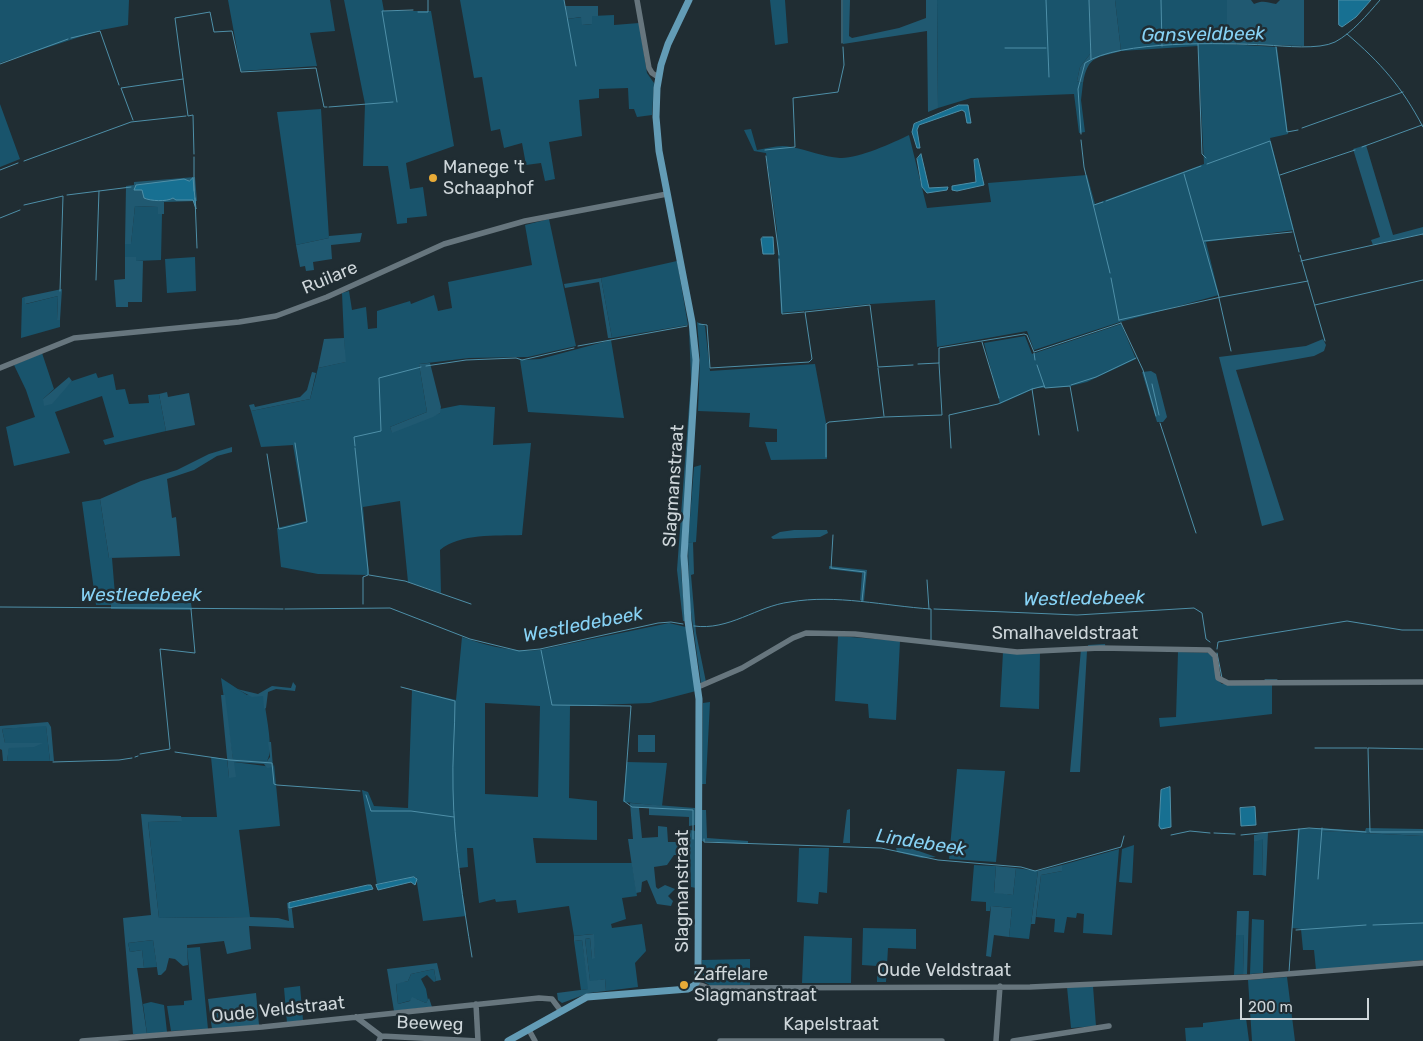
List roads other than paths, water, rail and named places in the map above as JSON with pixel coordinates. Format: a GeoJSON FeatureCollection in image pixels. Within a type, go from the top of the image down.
{"type":"FeatureCollection","features":[{"type":"Feature","properties":{"kind":"main road","name":"Slagmanstraat"},"geometry":{"type":"LineString","coordinates":[[688,0],[668,44],[658,77],[656,127],[692,322],[696,355],[684,556],[688,622],[698,687],[696,984]]}},
{"type":"Feature","properties":{"kind":"main road","name":"Oude Veldstraat"},"geometry":{"type":"LineString","coordinates":[[561,1011],[587,997],[688,989],[696,984]]}},
{"type":"Feature","properties":{"kind":"main road"},"geometry":{"type":"LineString","coordinates":[[508,1041],[561,1011]]}},
{"type":"Feature","properties":{"kind":"street"},"geometry":{"type":"LineString","coordinates":[[637,0],[648,68],[658,77]]}},
{"type":"Feature","properties":{"kind":"street","name":"Ruilare"},"geometry":{"type":"LineString","coordinates":[[0,368],[74,338],[234,323],[276,316],[327,297],[444,244],[525,221],[667,194]]}},
{"type":"Feature","properties":{"kind":"street","name":"Smalhaveldstraat"},"geometry":{"type":"LineString","coordinates":[[698,687],[742,668],[793,638],[806,633],[872,636],[1017,652],[1100,648],[1209,650],[1215,656],[1218,678],[1228,683],[1423,682]]}},
{"type":"Feature","properties":{"kind":"street","name":"Oude Veldstraat"},"geometry":{"type":"LineString","coordinates":[[696,984],[708,988],[1030,986],[1246,977],[1423,963]]}},
{"type":"Feature","properties":{"kind":"street"},"geometry":{"type":"LineString","coordinates":[[996,1041],[1000,986]]}},
{"type":"Feature","properties":{"kind":"street","name":"Oude Veldstraat"},"geometry":{"type":"LineString","coordinates":[[82,1041],[262,1027],[548,998],[555,1002],[561,1011]]}},
{"type":"Feature","properties":{"kind":"street"},"geometry":{"type":"LineString","coordinates":[[476,1004],[478,1041]]}},
{"type":"Feature","properties":{"kind":"street","name":"Beeweg"},"geometry":{"type":"LineString","coordinates":[[356,1017],[380,1038],[478,1041]]}},
{"type":"Feature","properties":{"kind":"street"},"geometry":{"type":"LineString","coordinates":[[1013,1041],[1109,1026]]}},
{"type":"Feature","properties":{"kind":"street"},"geometry":{"type":"LineString","coordinates":[[528,1030],[535,1041]]}},
{"type":"Feature","properties":{"kind":"street","name":"Kapelstraat"},"geometry":{"type":"LineString","coordinates":[[720,1041],[942,1041]]}},
{"type":"Feature","properties":{"kind":"waterway"},"geometry":{"type":"LineString","coordinates":[[418,12],[428,12],[428,0]]}},
{"type":"Feature","properties":{"kind":"waterway"},"geometry":{"type":"LineString","coordinates":[[564,0],[576,66]]}},
{"type":"Feature","properties":{"kind":"waterway"},"geometry":{"type":"LineString","coordinates":[[842,0],[842,43]]}},
{"type":"Feature","properties":{"kind":"waterway"},"geometry":{"type":"LineString","coordinates":[[1046,0],[1049,77]]}},
{"type":"Feature","properties":{"kind":"waterway"},"geometry":{"type":"LineString","coordinates":[[1089,0],[1091,59]]}},
{"type":"Feature","properties":{"kind":"waterway"},"geometry":{"type":"LineString","coordinates":[[1161,0],[1162,46]]}},
{"type":"Feature","properties":{"kind":"waterway","name":"Gansveldbeek"},"geometry":{"type":"LineString","coordinates":[[1081,134],[1078,89],[1085,63],[1122,50],[1173,45],[1320,46],[1335,42],[1353,29],[1380,0]]}},
{"type":"Feature","properties":{"kind":"waterway"},"geometry":{"type":"LineString","coordinates":[[397,102],[382,11],[413,10]]}},
{"type":"Feature","properties":{"kind":"waterway"},"geometry":{"type":"LineString","coordinates":[[194,154],[193,115],[188,116],[175,18],[210,12],[214,32],[232,31],[241,72],[316,68],[324,107],[327,107]]}},
{"type":"Feature","properties":{"kind":"waterway"},"geometry":{"type":"LineString","coordinates":[[71,38],[100,31],[119,85]]}},
{"type":"Feature","properties":{"kind":"waterway"},"geometry":{"type":"LineString","coordinates":[[1347,34],[1390,76],[1423,127]]}},
{"type":"Feature","properties":{"kind":"waterway"},"geometry":{"type":"LineString","coordinates":[[0,64],[68,39]]}},
{"type":"Feature","properties":{"kind":"waterway"},"geometry":{"type":"LineString","coordinates":[[1198,44],[1202,154],[1206,158]]}},
{"type":"Feature","properties":{"kind":"waterway"},"geometry":{"type":"LineString","coordinates":[[765,150],[795,147],[793,98],[838,92],[844,65],[843,47]]}},
{"type":"Feature","properties":{"kind":"waterway"},"geometry":{"type":"LineString","coordinates":[[1276,47],[1287,132],[1298,130]]}},
{"type":"Feature","properties":{"kind":"waterway"},"geometry":{"type":"LineString","coordinates":[[1005,48],[1046,48]]}},
{"type":"Feature","properties":{"kind":"waterway"},"geometry":{"type":"LineString","coordinates":[[133,120],[121,88],[183,79]]}},
{"type":"Feature","properties":{"kind":"waterway"},"geometry":{"type":"LineString","coordinates":[[1302,128],[1403,92]]}},
{"type":"Feature","properties":{"kind":"waterway"},"geometry":{"type":"LineString","coordinates":[[329,107],[393,102]]}},
{"type":"Feature","properties":{"kind":"waterway"},"geometry":{"type":"LineString","coordinates":[[24,161],[131,122],[186,116]]}},
{"type":"Feature","properties":{"kind":"waterway"},"geometry":{"type":"LineString","coordinates":[[1362,147],[1422,125]]}},
{"type":"Feature","properties":{"kind":"waterway","name":"Gansveldbeek"},"geometry":{"type":"LineString","coordinates":[[1081,140],[1084,167],[1110,273]]}},
{"type":"Feature","properties":{"kind":"waterway"},"geometry":{"type":"LineString","coordinates":[[1207,164],[1270,141],[1299,252]]}},
{"type":"Feature","properties":{"kind":"waterway"},"geometry":{"type":"LineString","coordinates":[[1280,175],[1355,150]]}},
{"type":"Feature","properties":{"kind":"waterway"},"geometry":{"type":"LineString","coordinates":[[766,156],[779,255]]}},
{"type":"Feature","properties":{"kind":"waterway"},"geometry":{"type":"LineString","coordinates":[[194,157],[194,191]]}},
{"type":"Feature","properties":{"kind":"waterway"},"geometry":{"type":"LineString","coordinates":[[0,170],[18,163]]}},
{"type":"Feature","properties":{"kind":"waterway"},"geometry":{"type":"LineString","coordinates":[[1106,201],[1201,166]]}},
{"type":"Feature","properties":{"kind":"waterway"},"geometry":{"type":"LineString","coordinates":[[1184,174],[1219,297]]}},
{"type":"Feature","properties":{"kind":"waterway"},"geometry":{"type":"LineString","coordinates":[[67,195],[131,187]]}},
{"type":"Feature","properties":{"kind":"waterway"},"geometry":{"type":"LineString","coordinates":[[96,280],[99,191]]}},
{"type":"Feature","properties":{"kind":"waterway"},"geometry":{"type":"LineString","coordinates":[[24,205],[63,196],[60,291]]}},
{"type":"Feature","properties":{"kind":"waterway"},"geometry":{"type":"LineString","coordinates":[[195,198],[197,248]]}},
{"type":"Feature","properties":{"kind":"waterway"},"geometry":{"type":"LineString","coordinates":[[1094,205],[1103,202]]}},
{"type":"Feature","properties":{"kind":"waterway"},"geometry":{"type":"LineString","coordinates":[[0,218],[20,210]]}},
{"type":"Feature","properties":{"kind":"waterway"},"geometry":{"type":"LineString","coordinates":[[1204,241],[1292,232]]}},
{"type":"Feature","properties":{"kind":"waterway"},"geometry":{"type":"LineString","coordinates":[[1301,261],[1423,234]]}},
{"type":"Feature","properties":{"kind":"waterway"},"geometry":{"type":"LineString","coordinates":[[1300,255],[1325,341]]}},
{"type":"Feature","properties":{"kind":"waterway"},"geometry":{"type":"LineString","coordinates":[[779,259],[782,314],[804,312]]}},
{"type":"Feature","properties":{"kind":"waterway","name":"Gansveldbeek"},"geometry":{"type":"LineString","coordinates":[[1111,278],[1119,320]]}},
{"type":"Feature","properties":{"kind":"waterway"},"geometry":{"type":"LineString","coordinates":[[1315,305],[1423,280]]}},
{"type":"Feature","properties":{"kind":"waterway"},"geometry":{"type":"LineString","coordinates":[[1119,320],[1221,297],[1308,281]]}},
{"type":"Feature","properties":{"kind":"waterway"},"geometry":{"type":"LineString","coordinates":[[1219,298],[1231,351]]}},
{"type":"Feature","properties":{"kind":"waterway","name":"Gansveldbeek"},"geometry":{"type":"LineString","coordinates":[[699,324],[707,325],[710,368],[809,362],[812,359],[805,312],[870,305],[878,367],[913,365]]}},
{"type":"Feature","properties":{"kind":"waterway","name":"Gansveldbeek"},"geometry":{"type":"LineString","coordinates":[[1121,323],[1143,370],[1156,416]]}},
{"type":"Feature","properties":{"kind":"waterway","name":"Gansveldbeek"},"geometry":{"type":"LineString","coordinates":[[918,364],[939,363],[939,348],[1024,334],[1027,335],[1034,352],[1121,323]]}},
{"type":"Feature","properties":{"kind":"waterway","name":"Gansveldbeek"},"geometry":{"type":"LineString","coordinates":[[578,346],[687,326]]}},
{"type":"Feature","properties":{"kind":"waterway"},"geometry":{"type":"LineString","coordinates":[[982,342],[999,398]]}},
{"type":"Feature","properties":{"kind":"waterway","name":"Gansveldbeek"},"geometry":{"type":"LineString","coordinates":[[426,366],[466,360],[516,358],[522,360],[574,348]]}},
{"type":"Feature","properties":{"kind":"waterway"},"geometry":{"type":"LineString","coordinates":[[1034,353],[1035,360]]}},
{"type":"Feature","properties":{"kind":"waterway"},"geometry":{"type":"LineString","coordinates":[[1071,385],[1096,377],[1136,358]]}},
{"type":"Feature","properties":{"kind":"waterway"},"geometry":{"type":"LineString","coordinates":[[826,457],[826,424],[829,422],[884,417],[942,415],[939,363]]}},
{"type":"Feature","properties":{"kind":"waterway"},"geometry":{"type":"LineString","coordinates":[[1037,365],[1045,388],[1070,386],[1078,431]]}},
{"type":"Feature","properties":{"kind":"waterway","name":"Gansveldbeek"},"geometry":{"type":"LineString","coordinates":[[355,446],[354,437],[381,431],[379,378],[421,367]]}},
{"type":"Feature","properties":{"kind":"waterway"},"geometry":{"type":"LineString","coordinates":[[878,368],[884,416]]}},
{"type":"Feature","properties":{"kind":"waterway"},"geometry":{"type":"LineString","coordinates":[[1152,384],[1159,415]]}},
{"type":"Feature","properties":{"kind":"waterway"},"geometry":{"type":"LineString","coordinates":[[1039,435],[1032,389],[1044,386]]}},
{"type":"Feature","properties":{"kind":"waterway"},"geometry":{"type":"LineString","coordinates":[[951,448],[949,415],[998,404],[1032,389]]}},
{"type":"Feature","properties":{"kind":"waterway"},"geometry":{"type":"LineString","coordinates":[[1160,423],[1196,533]]}},
{"type":"Feature","properties":{"kind":"waterway"},"geometry":{"type":"LineString","coordinates":[[267,454],[279,529],[307,522],[295,443]]}},
{"type":"Feature","properties":{"kind":"waterway","name":"Gansveldbeek"},"geometry":{"type":"LineString","coordinates":[[355,448],[368,570],[368,575],[363,577],[363,604]]}},
{"type":"Feature","properties":{"kind":"waterway"},"geometry":{"type":"LineString","coordinates":[[833,535],[831,568],[865,572],[862,601]]}},
{"type":"Feature","properties":{"kind":"waterway"},"geometry":{"type":"LineString","coordinates":[[369,575],[405,581],[471,604]]}},
{"type":"Feature","properties":{"kind":"waterway"},"geometry":{"type":"LineString","coordinates":[[927,580],[929,609]]}},
{"type":"Feature","properties":{"kind":"waterway","name":"Westledebeek"},"geometry":{"type":"LineString","coordinates":[[694,626],[707,627],[731,622],[778,604],[807,600],[843,600],[931,609],[931,640]]}},
{"type":"Feature","properties":{"kind":"waterway","name":"Westledebeek"},"geometry":{"type":"LineString","coordinates":[[0,607],[283,609]]}},
{"type":"Feature","properties":{"kind":"waterway","name":"Westledebeek"},"geometry":{"type":"LineString","coordinates":[[285,609],[390,608],[470,639],[519,651],[540,649],[658,623],[671,622],[683,624]]}},
{"type":"Feature","properties":{"kind":"waterway","name":"Westledebeek"},"geometry":{"type":"LineString","coordinates":[[934,609],[1077,615],[1194,608],[1202,613],[1206,639],[1210,642]]}},
{"type":"Feature","properties":{"kind":"waterway"},"geometry":{"type":"LineString","coordinates":[[140,754],[170,749],[160,649],[195,653],[191,609]]}},
{"type":"Feature","properties":{"kind":"waterway","name":"Westledebeek"},"geometry":{"type":"LineString","coordinates":[[1217,649],[1218,642],[1347,621],[1402,630],[1423,630]]}},
{"type":"Feature","properties":{"kind":"waterway","name":"Lindebeek"},"geometry":{"type":"LineString","coordinates":[[541,650],[552,705],[631,706],[624,801],[632,807],[693,810],[693,839]]}},
{"type":"Feature","properties":{"kind":"waterway"},"geometry":{"type":"LineString","coordinates":[[1217,653],[1222,678]]}},
{"type":"Feature","properties":{"kind":"waterway"},"geometry":{"type":"LineString","coordinates":[[1265,680],[1277,680]]}},
{"type":"Feature","properties":{"kind":"waterway"},"geometry":{"type":"LineString","coordinates":[[401,687],[455,701],[453,778],[455,831],[472,957]]}},
{"type":"Feature","properties":{"kind":"waterway"},"geometry":{"type":"LineString","coordinates":[[1315,748],[1367,748]]}},
{"type":"Feature","properties":{"kind":"waterway"},"geometry":{"type":"LineString","coordinates":[[1423,749],[1368,748],[1370,832],[1423,832]]}},
{"type":"Feature","properties":{"kind":"waterway"},"geometry":{"type":"LineString","coordinates":[[175,752],[230,760],[272,763],[274,784],[277,785],[360,791]]}},
{"type":"Feature","properties":{"kind":"waterway"},"geometry":{"type":"LineString","coordinates":[[53,762],[132,758]]}},
{"type":"Feature","properties":{"kind":"waterway"},"geometry":{"type":"LineString","coordinates":[[366,795],[371,811],[411,811],[454,817]]}},
{"type":"Feature","properties":{"kind":"waterway","name":"Lindebeek"},"geometry":{"type":"LineString","coordinates":[[1241,835],[1309,828],[1366,832]]}},
{"type":"Feature","properties":{"kind":"waterway"},"geometry":{"type":"LineString","coordinates":[[1318,879],[1322,828]]}},
{"type":"Feature","properties":{"kind":"waterway"},"geometry":{"type":"LineString","coordinates":[[1289,972],[1299,829]]}},
{"type":"Feature","properties":{"kind":"waterway","name":"Lindebeek"},"geometry":{"type":"LineString","coordinates":[[1171,835],[1190,831],[1210,833]]}},
{"type":"Feature","properties":{"kind":"waterway","name":"Lindebeek"},"geometry":{"type":"LineString","coordinates":[[1214,833],[1235,834]]}},
{"type":"Feature","properties":{"kind":"waterway","name":"Lindebeek"},"geometry":{"type":"LineString","coordinates":[[704,839],[704,842],[881,848],[938,860],[1021,867],[1035,871],[1121,847],[1124,836]]}},
{"type":"Feature","properties":{"kind":"waterway"},"geometry":{"type":"LineString","coordinates":[[1373,925],[1423,923]]}},
{"type":"Feature","properties":{"kind":"waterway"},"geometry":{"type":"LineString","coordinates":[[1296,930],[1366,925]]}},
{"type":"Feature","properties":{"kind":"place","name":"Manege 't Schaaphof"},"geometry":{"type":"Point","coordinates":[433,178]}},
{"type":"Feature","properties":{"kind":"place","name":"Zaffelare Slagmanstraat"},"geometry":{"type":"Point","coordinates":[684,985]}}]}
